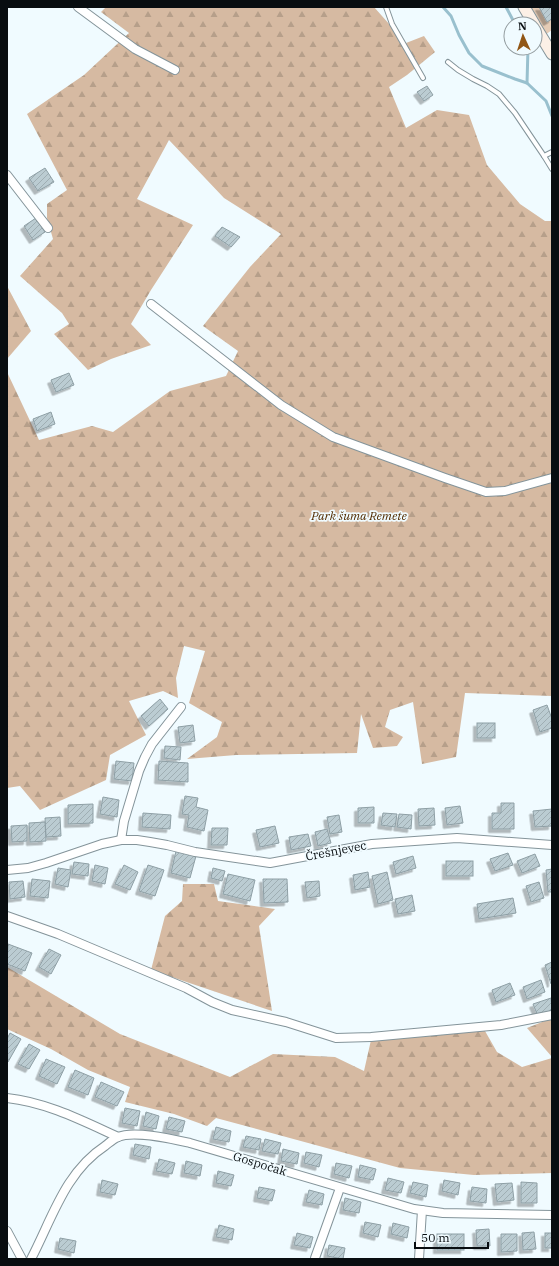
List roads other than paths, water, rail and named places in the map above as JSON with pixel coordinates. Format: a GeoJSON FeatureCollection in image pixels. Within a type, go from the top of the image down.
{"type":"FeatureCollection","features":[{"type":"Feature","properties":{"kind":"street"},"geometry":{"type":"LineString","coordinates":[[78,7],[135,49],[175,70]]}},
{"type":"Feature","properties":{"kind":"street"},"geometry":{"type":"LineString","coordinates":[[524,7],[529,16]]}},
{"type":"Feature","properties":{"kind":"street"},"geometry":{"type":"LineString","coordinates":[[543,40],[552,54]]}},
{"type":"Feature","properties":{"kind":"street"},"geometry":{"type":"LineString","coordinates":[[7,175],[48,228]]}},
{"type":"Feature","properties":{"kind":"street"},"geometry":{"type":"LineString","coordinates":[[151,304],[281,405],[333,437],[486,492],[505,491],[552,478]]}},
{"type":"Feature","properties":{"kind":"street"},"geometry":{"type":"LineString","coordinates":[[121,840],[124,821],[142,764],[152,744],[181,707]]}},
{"type":"Feature","properties":{"kind":"street","name":"Črešnjevec"},"geometry":{"type":"LineString","coordinates":[[7,870],[28,868],[102,844],[121,840],[150,842],[195,852],[270,864],[372,844],[457,838],[552,845]]}},
{"type":"Feature","properties":{"kind":"street"},"geometry":{"type":"LineString","coordinates":[[7,916],[58,934],[186,988],[212,1002],[232,1010],[286,1022],[336,1038],[371,1037],[501,1025],[552,1015]]}},
{"type":"Feature","properties":{"kind":"street"},"geometry":{"type":"LineString","coordinates":[[7,1098],[19,1099],[67,1115],[118,1137]]}},
{"type":"Feature","properties":{"kind":"street","name":"Gospočak"},"geometry":{"type":"LineString","coordinates":[[30,1259],[65,1188],[80,1167],[95,1152],[118,1137],[131,1135],[168,1138],[190,1143],[414,1209],[443,1213],[552,1215]]}},
{"type":"Feature","properties":{"kind":"street"},"geometry":{"type":"LineString","coordinates":[[315,1258],[340,1188]]}},
{"type":"Feature","properties":{"kind":"street"},"geometry":{"type":"LineString","coordinates":[[419,1259],[422,1210]]}},
{"type":"Feature","properties":{"kind":"street"},"geometry":{"type":"LineString","coordinates":[[7,1231],[22,1259]]}},
{"type":"Feature","properties":{"kind":"lane"},"geometry":{"type":"LineString","coordinates":[[386,8],[399,38],[423,78]]}},
{"type":"Feature","properties":{"kind":"lane"},"geometry":{"type":"LineString","coordinates":[[448,62],[458,70],[499,94],[515,113],[552,169]]}},
{"type":"Feature","properties":{"kind":"lane"},"geometry":{"type":"LineString","coordinates":[[544,156],[552,152]]}},
{"type":"Feature","properties":{"kind":"waterway"},"geometry":{"type":"LineString","coordinates":[[443,7],[451,16],[469,53],[482,66],[527,83],[546,101],[552,116]]}},
{"type":"Feature","properties":{"kind":"waterway"},"geometry":{"type":"LineString","coordinates":[[506,7],[511,16]]}},
{"type":"Feature","properties":{"kind":"waterway"},"geometry":{"type":"LineString","coordinates":[[527,83],[528,56]]}},
{"type":"Feature","properties":{"kind":"park label","name":"Park šuma Remete"},"geometry":{"type":"Point","coordinates":[359,516]}}]}
